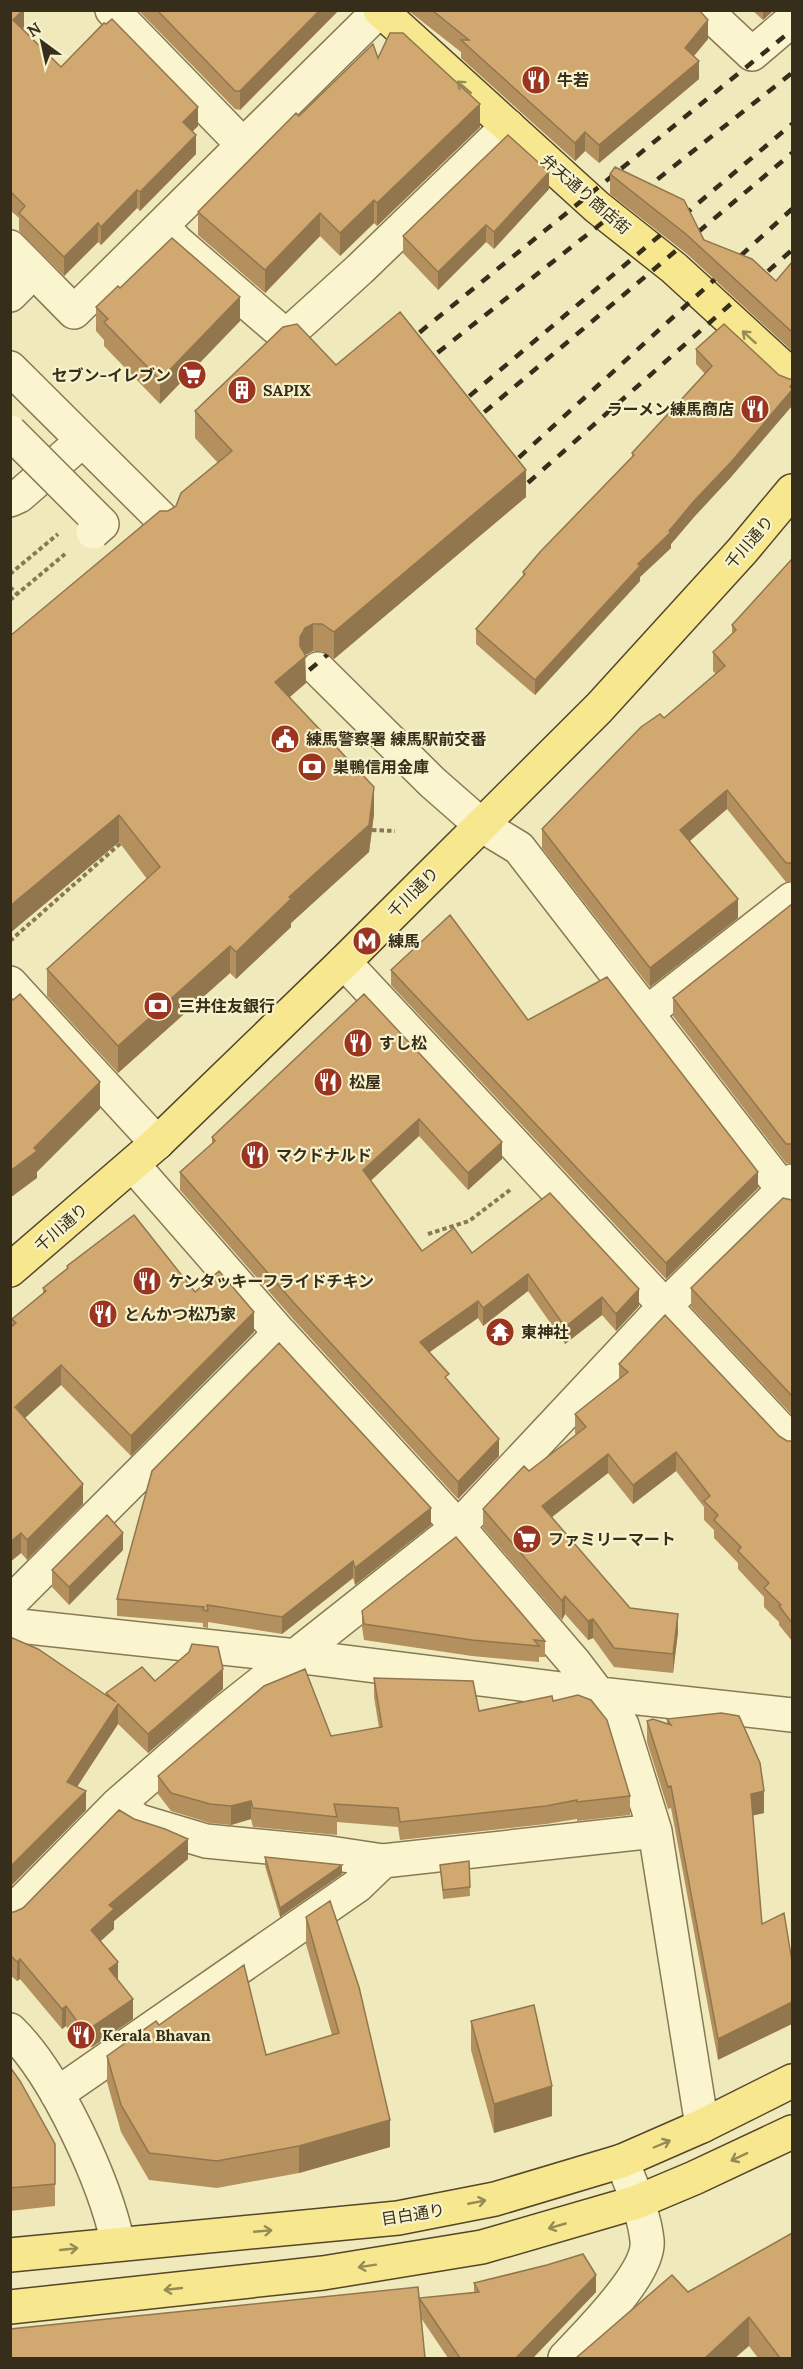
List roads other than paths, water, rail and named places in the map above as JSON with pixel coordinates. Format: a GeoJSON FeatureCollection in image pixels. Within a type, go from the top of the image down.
{"type":"FeatureCollection","features":[{"type":"Feature","properties":{"kind":"main road","name":"弁天通り商店街"},"geometry":{"type":"LineString","coordinates":[[380,11],[597,207],[674,268],[792,376]]}},
{"type":"Feature","properties":{"kind":"main road","name":"千川通り"},"geometry":{"type":"LineString","coordinates":[[10,1270],[157,1143],[344,962],[598,708],[742,551],[792,491]]}},
{"type":"Feature","properties":{"kind":"main road","name":"目白通り"},"geometry":{"type":"LineString","coordinates":[[10,2255],[398,2218],[495,2199],[622,2161],[702,2126],[792,2080]]}},
{"type":"Feature","properties":{"kind":"main road"},"geometry":{"type":"LineString","coordinates":[[10,2307],[323,2272],[471,2249],[638,2202],[792,2132]]}},
{"type":"Feature","properties":{"kind":"street"},"geometry":{"type":"LineString","coordinates":[[112,10],[244,146]]}},
{"type":"Feature","properties":{"kind":"street"},"geometry":{"type":"LineString","coordinates":[[705,10],[752,54],[792,20]]}},
{"type":"Feature","properties":{"kind":"street"},"geometry":{"type":"LineString","coordinates":[[11,273],[74,312],[380,11]]}},
{"type":"Feature","properties":{"kind":"street"},"geometry":{"type":"LineString","coordinates":[[162,226],[177,242],[286,336],[360,269],[508,126]]}},
{"type":"Feature","properties":{"kind":"street"},"geometry":{"type":"LineString","coordinates":[[10,368],[164,520]]}},
{"type":"Feature","properties":{"kind":"street"},"geometry":{"type":"LineString","coordinates":[[10,432],[89,535]]}},
{"type":"Feature","properties":{"kind":"street"},"geometry":{"type":"LineString","coordinates":[[13,502],[82,441]]}},
{"type":"Feature","properties":{"kind":"street"},"geometry":{"type":"LineString","coordinates":[[10,1914],[117,1805],[218,1717],[458,1527],[666,1305],[789,1191],[519,848],[481,825],[432,782],[318,669]]}},
{"type":"Feature","properties":{"kind":"street"},"geometry":{"type":"LineString","coordinates":[[648,1012],[792,899]]}},
{"type":"Feature","properties":{"kind":"street"},"geometry":{"type":"LineString","coordinates":[[344,962],[792,1442]]}},
{"type":"Feature","properties":{"kind":"street"},"geometry":{"type":"LineString","coordinates":[[10,983],[157,1143]]}},
{"type":"Feature","properties":{"kind":"street"},"geometry":{"type":"LineString","coordinates":[[133,1165],[280,1333],[458,1527],[601,1694],[622,1725],[655,1831],[702,2126]]}},
{"type":"Feature","properties":{"kind":"street"},"geometry":{"type":"LineString","coordinates":[[10,1603],[280,1333]]}},
{"type":"Feature","properties":{"kind":"street"},"geometry":{"type":"LineString","coordinates":[[10,1625],[296,1656],[792,1715]]}},
{"type":"Feature","properties":{"kind":"street"},"geometry":{"type":"LineString","coordinates":[[117,1805],[139,1821],[206,1841],[330,1853],[383,1861],[655,1831]]}},
{"type":"Feature","properties":{"kind":"street"},"geometry":{"type":"LineString","coordinates":[[57,2094],[357,1886],[383,1861]]}},
{"type":"Feature","properties":{"kind":"street"},"geometry":{"type":"LineString","coordinates":[[10,2030],[25,2044],[57,2094],[88,2158],[112,2217],[118,2244]]}},
{"type":"Feature","properties":{"kind":"street"},"geometry":{"type":"LineString","coordinates":[[565,2358],[636,2277],[648,2243],[638,2202],[622,2161]]}},
{"type":"Feature","properties":{"kind":"railway"},"geometry":{"type":"LineString","coordinates":[[404,345],[792,30]]}},
{"type":"Feature","properties":{"kind":"railway"},"geometry":{"type":"LineString","coordinates":[[422,365],[792,73]]}},
{"type":"Feature","properties":{"kind":"railway"},"geometry":{"type":"LineString","coordinates":[[454,409],[792,124]]}},
{"type":"Feature","properties":{"kind":"railway"},"geometry":{"type":"LineString","coordinates":[[469,425],[792,153]]}},
{"type":"Feature","properties":{"kind":"railway"},"geometry":{"type":"LineString","coordinates":[[504,471],[792,209]]}},
{"type":"Feature","properties":{"kind":"railway"},"geometry":{"type":"LineString","coordinates":[[513,496],[792,250]]}},
{"type":"Feature","properties":{"kind":"railway"},"geometry":{"type":"LineString","coordinates":[[294,683],[340,644]]}},
{"type":"Feature","properties":{"kind":"place","name":"牛若"},"geometry":{"type":"Point","coordinates":[536,80]}},
{"type":"Feature","properties":{"kind":"place","name":"セブン-イレブン"},"geometry":{"type":"Point","coordinates":[192,375]}},
{"type":"Feature","properties":{"kind":"place","name":"SAPIX"},"geometry":{"type":"Point","coordinates":[242,390]}},
{"type":"Feature","properties":{"kind":"place","name":"ラーメン練馬商店"},"geometry":{"type":"Point","coordinates":[755,409]}},
{"type":"Feature","properties":{"kind":"place","name":"練馬警察署 練馬駅前交番"},"geometry":{"type":"Point","coordinates":[285,739]}},
{"type":"Feature","properties":{"kind":"place","name":"巣鴨信用金庫"},"geometry":{"type":"Point","coordinates":[312,767]}},
{"type":"Feature","properties":{"kind":"place","name":"練馬"},"geometry":{"type":"Point","coordinates":[367,941]}},
{"type":"Feature","properties":{"kind":"place","name":"三井住友銀行"},"geometry":{"type":"Point","coordinates":[158,1006]}},
{"type":"Feature","properties":{"kind":"place","name":"すし松"},"geometry":{"type":"Point","coordinates":[358,1043]}},
{"type":"Feature","properties":{"kind":"place","name":"松屋"},"geometry":{"type":"Point","coordinates":[328,1082]}},
{"type":"Feature","properties":{"kind":"place","name":"マクドナルド"},"geometry":{"type":"Point","coordinates":[255,1155]}},
{"type":"Feature","properties":{"kind":"place","name":"ケンタッキーフライドチキン"},"geometry":{"type":"Point","coordinates":[147,1281]}},
{"type":"Feature","properties":{"kind":"place","name":"とんかつ松乃家"},"geometry":{"type":"Point","coordinates":[103,1314]}},
{"type":"Feature","properties":{"kind":"place","name":"東神社"},"geometry":{"type":"Point","coordinates":[500,1332]}},
{"type":"Feature","properties":{"kind":"place","name":"ファミリーマート"},"geometry":{"type":"Point","coordinates":[527,1539]}},
{"type":"Feature","properties":{"kind":"place","name":"Kerala Bhavan"},"geometry":{"type":"Point","coordinates":[81,2035]}}]}
